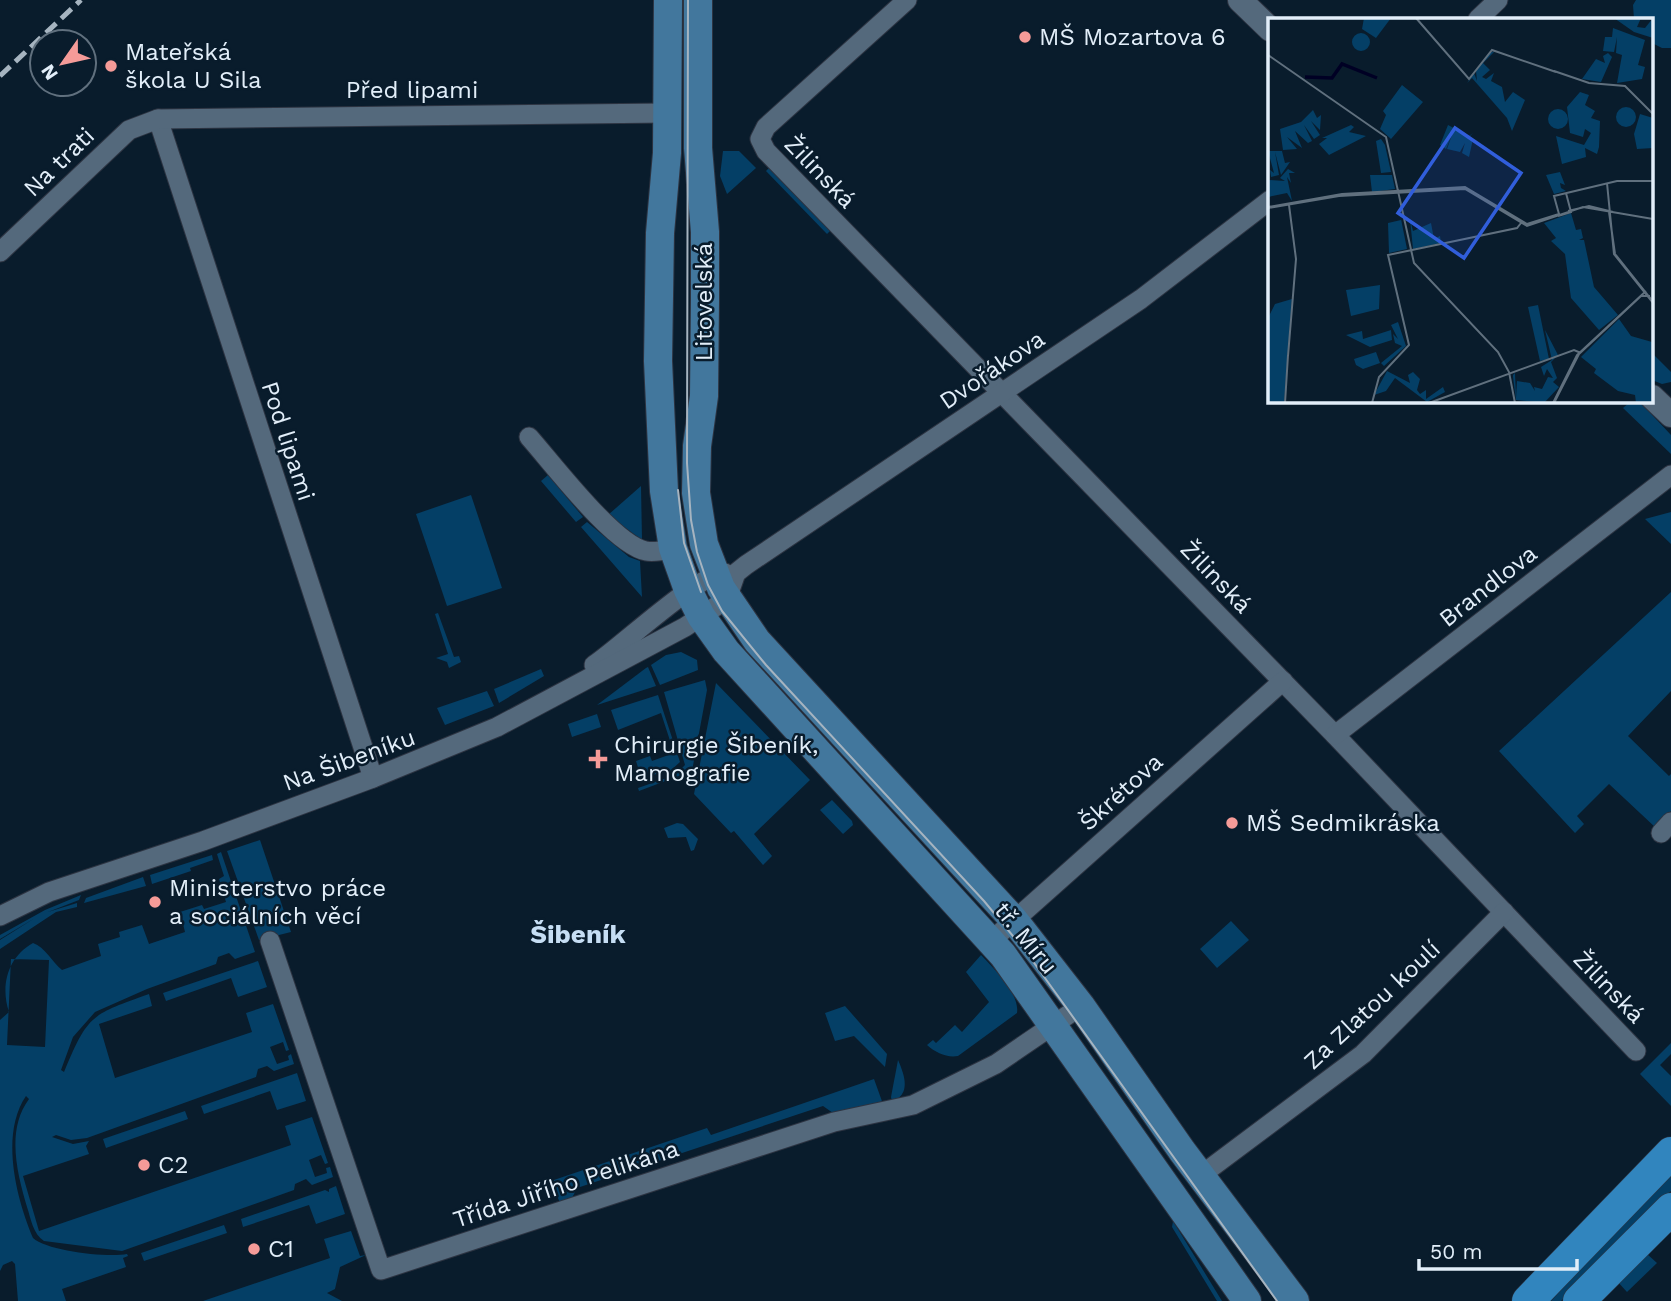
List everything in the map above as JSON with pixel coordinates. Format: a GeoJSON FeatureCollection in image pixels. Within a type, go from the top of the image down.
{"type":"FeatureCollection","features":[{"type":"Feature","properties":{"kind":"main road","name":"Litovelská"},"geometry":{"type":"LineString","coordinates":[[668,0],[667,153],[660,233],[658,361],[664,491],[673,548],[701,617]]}},
{"type":"Feature","properties":{"kind":"main road","name":"Litovelská"},"geometry":{"type":"LineString","coordinates":[[698,0],[698,148],[705,232],[705,314],[704,403],[697,446],[696,493],[700,526],[726,582]]}},
{"type":"Feature","properties":{"kind":"main road","name":"tř. Míru"},"geometry":{"type":"LineString","coordinates":[[726,582],[757,641],[1014,920],[1081,1006],[1200,1176],[1294,1301]]}},
{"type":"Feature","properties":{"kind":"main road","name":"tř. Míru"},"geometry":{"type":"LineString","coordinates":[[701,617],[726,651],[991,941],[1055,1025],[1247,1301]]}},
{"type":"Feature","properties":{"kind":"main road"},"geometry":{"type":"LineString","coordinates":[[1528,1301],[1671,1153]]}},
{"type":"Feature","properties":{"kind":"main road"},"geometry":{"type":"LineString","coordinates":[[1181,1209],[1213,1277],[1230,1301]]}},
{"type":"Feature","properties":{"kind":"main road"},"geometry":{"type":"LineString","coordinates":[[1579,1301],[1671,1209]]}},
{"type":"Feature","properties":{"kind":"street","name":"Žilinská"},"geometry":{"type":"LineString","coordinates":[[907,0],[771,122],[760,139],[770,156],[1283,681],[1636,1051]]}},
{"type":"Feature","properties":{"kind":"street"},"geometry":{"type":"LineString","coordinates":[[1240,0],[1268,27]]}},
{"type":"Feature","properties":{"kind":"street"},"geometry":{"type":"LineString","coordinates":[[1479,18],[1499,0]]}},
{"type":"Feature","properties":{"kind":"street","name":"Před lipami"},"geometry":{"type":"LineString","coordinates":[[158,119],[667,113]]}},
{"type":"Feature","properties":{"kind":"street","name":"Na trati"},"geometry":{"type":"LineString","coordinates":[[0,252],[129,130],[158,119]]}},
{"type":"Feature","properties":{"kind":"street","name":"Pod lipami"},"geometry":{"type":"LineString","coordinates":[[158,119],[373,778]]}},
{"type":"Feature","properties":{"kind":"street","name":"Dvořákova"},"geometry":{"type":"LineString","coordinates":[[726,582],[1141,299],[1268,202]]}},
{"type":"Feature","properties":{"kind":"street"},"geometry":{"type":"LineString","coordinates":[[1654,399],[1671,415]]}},
{"type":"Feature","properties":{"kind":"street"},"geometry":{"type":"LineString","coordinates":[[529,437],[594,511],[632,545],[648,551],[673,548]]}},
{"type":"Feature","properties":{"kind":"street","name":"Brandlova"},"geometry":{"type":"LineString","coordinates":[[1335,735],[1671,475]]}},
{"type":"Feature","properties":{"kind":"street"},"geometry":{"type":"LineString","coordinates":[[570,687],[688,590],[726,582]]}},
{"type":"Feature","properties":{"kind":"street","name":"Na Šibeníku"},"geometry":{"type":"LineString","coordinates":[[0,916],[77,882],[203,841],[373,778],[497,727],[630,658],[701,617],[726,582]]}},
{"type":"Feature","properties":{"kind":"street","name":"Škrétova"},"geometry":{"type":"LineString","coordinates":[[991,941],[1283,681]]}},
{"type":"Feature","properties":{"kind":"street","name":"Za Zlatou koulí"},"geometry":{"type":"LineString","coordinates":[[1200,1176],[1363,1054],[1504,912]]}},
{"type":"Feature","properties":{"kind":"street","name":"Třída Jiřího Pelikána"},"geometry":{"type":"LineString","coordinates":[[270,942],[382,1270],[834,1122],[913,1105],[996,1064],[1081,1006]]}},
{"type":"Feature","properties":{"kind":"shaded area"},"geometry":{"type":"Polygon","coordinates":[[[1636,0],[1671,0],[1671,48],[1654,44],[1654,18],[1634,18],[1633,5],[1636,0]]]}},
{"type":"Feature","properties":{"kind":"shaded area"},"geometry":{"type":"Polygon","coordinates":[[[723,151],[739,151],[756,168],[727,194],[720,176],[723,151]]]}},
{"type":"Feature","properties":{"kind":"shaded area"},"geometry":{"type":"Polygon","coordinates":[[[770,167],[831,230],[827,234],[766,171],[770,167]]]}},
{"type":"Feature","properties":{"kind":"shaded area"},"geometry":{"type":"Polygon","coordinates":[[[1654,355],[1671,372],[1671,382],[1662,384],[1654,381],[1654,355]]]}},
{"type":"Feature","properties":{"kind":"shaded area"},"geometry":{"type":"Polygon","coordinates":[[[1630,402],[1640,402],[1671,435],[1671,454],[1623,408],[1630,402]]]}},
{"type":"Feature","properties":{"kind":"shaded area"},"geometry":{"type":"Polygon","coordinates":[[[548,475],[583,517],[576,522],[541,481],[548,475]]]}},
{"type":"Feature","properties":{"kind":"shaded area"},"geometry":{"type":"Polygon","coordinates":[[[641,486],[642,540],[608,515],[641,486]]]}},
{"type":"Feature","properties":{"kind":"shaded area"},"geometry":{"type":"Polygon","coordinates":[[[471,495],[502,588],[447,606],[416,514],[471,495]]]}},
{"type":"Feature","properties":{"kind":"shaded area"},"geometry":{"type":"Polygon","coordinates":[[[1671,512],[1671,544],[1645,519],[1671,512]]]}},
{"type":"Feature","properties":{"kind":"shaded area"},"geometry":{"type":"Polygon","coordinates":[[[587,522],[629,557],[640,561],[642,597],[581,527],[587,522]]]}},
{"type":"Feature","properties":{"kind":"shaded area"},"geometry":{"type":"Polygon","coordinates":[[[1671,592],[1671,691],[1628,736],[1669,776],[1671,774],[1671,811],[1656,828],[1609,784],[1577,816],[1584,824],[1575,833],[1499,751],[1671,592]]]}},
{"type":"Feature","properties":{"kind":"shaded area"},"geometry":{"type":"Polygon","coordinates":[[[438,613],[454,657],[459,656],[461,662],[449,668],[447,662],[436,658],[448,654],[435,614],[438,613]]]}},
{"type":"Feature","properties":{"kind":"shaded area"},"geometry":{"type":"Polygon","coordinates":[[[681,652],[697,660],[698,670],[660,685],[651,665],[666,655],[681,652]]]}},
{"type":"Feature","properties":{"kind":"shaded area"},"geometry":{"type":"Polygon","coordinates":[[[648,667],[656,686],[597,705],[646,668],[648,667]]]}},
{"type":"Feature","properties":{"kind":"shaded area"},"geometry":{"type":"Polygon","coordinates":[[[541,669],[544,676],[499,703],[494,689],[541,669]]]}},
{"type":"Feature","properties":{"kind":"shaded area"},"geometry":{"type":"Polygon","coordinates":[[[705,680],[707,690],[692,771],[639,791],[638,788],[675,775],[685,765],[664,692],[705,680]]]}},
{"type":"Feature","properties":{"kind":"shaded area"},"geometry":{"type":"Polygon","coordinates":[[[716,683],[810,780],[754,834],[772,856],[763,865],[734,831],[731,833],[694,794],[716,683]]]}},
{"type":"Feature","properties":{"kind":"shaded area"},"geometry":{"type":"Polygon","coordinates":[[[487,691],[494,706],[445,725],[437,708],[487,691]]]}},
{"type":"Feature","properties":{"kind":"shaded area"},"geometry":{"type":"Polygon","coordinates":[[[658,695],[680,762],[669,772],[668,769],[642,780],[636,761],[650,756],[652,761],[674,753],[661,713],[618,730],[611,710],[658,695]]]}},
{"type":"Feature","properties":{"kind":"shaded area"},"geometry":{"type":"Polygon","coordinates":[[[597,714],[601,727],[572,737],[568,724],[597,714]]]}},
{"type":"Feature","properties":{"kind":"shaded area"},"geometry":{"type":"Polygon","coordinates":[[[832,800],[852,821],[853,825],[843,834],[820,810],[832,800]]]}},
{"type":"Feature","properties":{"kind":"shaded area"},"geometry":{"type":"Polygon","coordinates":[[[677,823],[683,824],[698,839],[694,850],[691,851],[686,837],[668,838],[664,828],[677,823]]]}},
{"type":"Feature","properties":{"kind":"shaded area"},"geometry":{"type":"Polygon","coordinates":[[[260,840],[291,932],[259,940],[227,851],[260,840]]]}},
{"type":"Feature","properties":{"kind":"shaded area"},"geometry":{"type":"Polygon","coordinates":[[[221,852],[255,952],[235,959],[229,953],[218,957],[216,964],[147,989],[95,1012],[73,1037],[61,1070],[64,1072],[79,1039],[93,1020],[114,1007],[149,994],[152,1006],[99,1024],[115,1078],[252,1032],[246,1013],[273,1004],[289,1050],[286,1051],[283,1042],[270,1047],[277,1064],[289,1060],[288,1056],[291,1054],[294,1064],[274,1071],[267,1066],[258,1069],[256,1077],[87,1138],[71,1140],[56,1135],[52,1137],[73,1144],[89,1141],[86,1146],[89,1154],[23,1176],[39,1231],[291,1145],[285,1126],[312,1117],[328,1163],[325,1164],[321,1155],[309,1160],[315,1177],[327,1173],[326,1168],[330,1167],[333,1177],[312,1185],[306,1179],[295,1184],[294,1190],[122,1251],[44,1241],[33,1226],[17,1166],[16,1138],[22,1111],[29,1099],[26,1096],[18,1111],[12,1147],[16,1186],[33,1238],[40,1243],[64,1250],[128,1256],[123,1258],[126,1267],[62,1289],[66,1301],[18,1301],[15,1264],[12,1261],[3,1265],[0,1271],[0,1020],[9,1012],[7,1045],[45,1047],[49,960],[15,959],[33,943],[62,970],[101,956],[98,944],[120,937],[119,932],[142,925],[149,944],[185,932],[180,912],[202,905],[204,909],[226,902],[219,879],[224,876],[217,854],[221,852]]]}},
{"type":"Feature","properties":{"kind":"shaded area"},"geometry":{"type":"Polygon","coordinates":[[[212,855],[213,860],[190,868],[191,871],[152,884],[150,875],[212,855]]]}},
{"type":"Feature","properties":{"kind":"shaded area"},"geometry":{"type":"Polygon","coordinates":[[[143,877],[146,886],[84,903],[86,898],[143,877]]]}},
{"type":"Feature","properties":{"kind":"shaded area"},"geometry":{"type":"Polygon","coordinates":[[[81,895],[79,900],[48,912],[77,903],[77,907],[56,912],[0,949],[0,940],[35,918],[0,939],[0,935],[45,910],[81,895]]]}},
{"type":"Feature","properties":{"kind":"shaded area"},"geometry":{"type":"Polygon","coordinates":[[[1231,921],[1249,940],[1217,968],[1200,949],[1231,921]]]}},
{"type":"Feature","properties":{"kind":"shaded area"},"geometry":{"type":"Polygon","coordinates":[[[981,955],[1010,990],[1017,1005],[1017,1013],[958,1056],[942,1054],[927,1045],[933,1040],[936,1043],[955,1025],[962,1032],[989,1002],[966,972],[981,955]]]}},
{"type":"Feature","properties":{"kind":"shaded area"},"geometry":{"type":"Polygon","coordinates":[[[258,961],[267,987],[238,997],[231,978],[166,1001],[163,993],[258,961]]]}},
{"type":"Feature","properties":{"kind":"shaded area"},"geometry":{"type":"Polygon","coordinates":[[[11,967],[9,1010],[5,992],[11,967]]]}},
{"type":"Feature","properties":{"kind":"shaded area"},"geometry":{"type":"Polygon","coordinates":[[[845,1006],[887,1054],[885,1067],[854,1036],[835,1041],[825,1013],[845,1006]]]}},
{"type":"Feature","properties":{"kind":"shaded area"},"geometry":{"type":"Polygon","coordinates":[[[1671,1043],[1671,1054],[1660,1065],[1671,1076],[1671,1106],[1640,1074],[1671,1043]]]}},
{"type":"Feature","properties":{"kind":"shaded area"},"geometry":{"type":"Polygon","coordinates":[[[898,1060],[905,1084],[902,1094],[892,1102],[891,1097],[898,1060]]]}},
{"type":"Feature","properties":{"kind":"shaded area"},"geometry":{"type":"Polygon","coordinates":[[[297,1073],[306,1101],[277,1110],[270,1091],[204,1114],[201,1106],[297,1073]]]}},
{"type":"Feature","properties":{"kind":"shaded area"},"geometry":{"type":"Polygon","coordinates":[[[874,1079],[883,1104],[833,1113],[823,1106],[577,1188],[571,1200],[560,1203],[551,1181],[707,1128],[711,1135],[874,1079]]]}},
{"type":"Feature","properties":{"kind":"shaded area"},"geometry":{"type":"Polygon","coordinates":[[[185,1111],[188,1119],[106,1148],[103,1139],[185,1111]]]}},
{"type":"Feature","properties":{"kind":"shaded area"},"geometry":{"type":"Polygon","coordinates":[[[1671,1170],[1671,1191],[1561,1301],[1551,1301],[1671,1170]]]}},
{"type":"Feature","properties":{"kind":"shaded area"},"geometry":{"type":"Polygon","coordinates":[[[336,1186],[345,1214],[316,1224],[309,1205],[243,1227],[241,1219],[325,1190],[329,1192],[329,1189],[336,1186]]]}},
{"type":"Feature","properties":{"kind":"shaded area"},"geometry":{"type":"Polygon","coordinates":[[[1173,1221],[1222,1301],[1217,1301],[1172,1227],[1173,1221]]]}},
{"type":"Feature","properties":{"kind":"shaded area"},"geometry":{"type":"Polygon","coordinates":[[[224,1225],[227,1233],[144,1261],[141,1253],[224,1225]]]}},
{"type":"Feature","properties":{"kind":"shaded area"},"geometry":{"type":"Polygon","coordinates":[[[351,1231],[360,1256],[366,1255],[340,1267],[335,1289],[327,1293],[342,1301],[203,1301],[330,1258],[324,1239],[351,1231]]]}},
{"type":"Feature","properties":{"kind":"shaded area"},"geometry":{"type":"Polygon","coordinates":[[[1647,1254],[1657,1263],[1627,1292],[1617,1281],[1647,1254]]]}},
{"type":"Feature","properties":{"kind":"tram line"},"geometry":{"type":"LineString","coordinates":[[688,0],[687,463],[691,520],[697,552],[708,585],[722,611],[766,665],[984,901],[1027,953],[1277,1301]]}},
{"type":"Feature","properties":{"kind":"tram line"},"geometry":{"type":"LineString","coordinates":[[678,490],[684,543],[701,592]]}},
{"type":"Feature","properties":{"kind":"railway"},"geometry":{"type":"LineString","coordinates":[[0,76],[81,0]]}},
{"type":"Feature","properties":{"kind":"place","name":"MŠ Mozartova 6"},"geometry":{"type":"Point","coordinates":[1025,37]}},
{"type":"Feature","properties":{"kind":"place","name":"Mateřská škola U Sila"},"geometry":{"type":"Point","coordinates":[111,66]}},
{"type":"Feature","properties":{"kind":"place","name":"Chirurgie Šibeník, Mamografie"},"geometry":{"type":"Point","coordinates":[598,759]}},
{"type":"Feature","properties":{"kind":"place","name":"MŠ Sedmikráska"},"geometry":{"type":"Point","coordinates":[1232,823]}},
{"type":"Feature","properties":{"kind":"place","name":"Ministerstvo práce a sociálních věcí"},"geometry":{"type":"Point","coordinates":[155,902]}},
{"type":"Feature","properties":{"kind":"place","name":"C2"},"geometry":{"type":"Point","coordinates":[144,1165]}},
{"type":"Feature","properties":{"kind":"place","name":"C1"},"geometry":{"type":"Point","coordinates":[254,1249]}},
{"type":"Feature","properties":{"kind":"district","name":"Šibeník"},"geometry":{"type":"Point","coordinates":[578,934]}}]}
